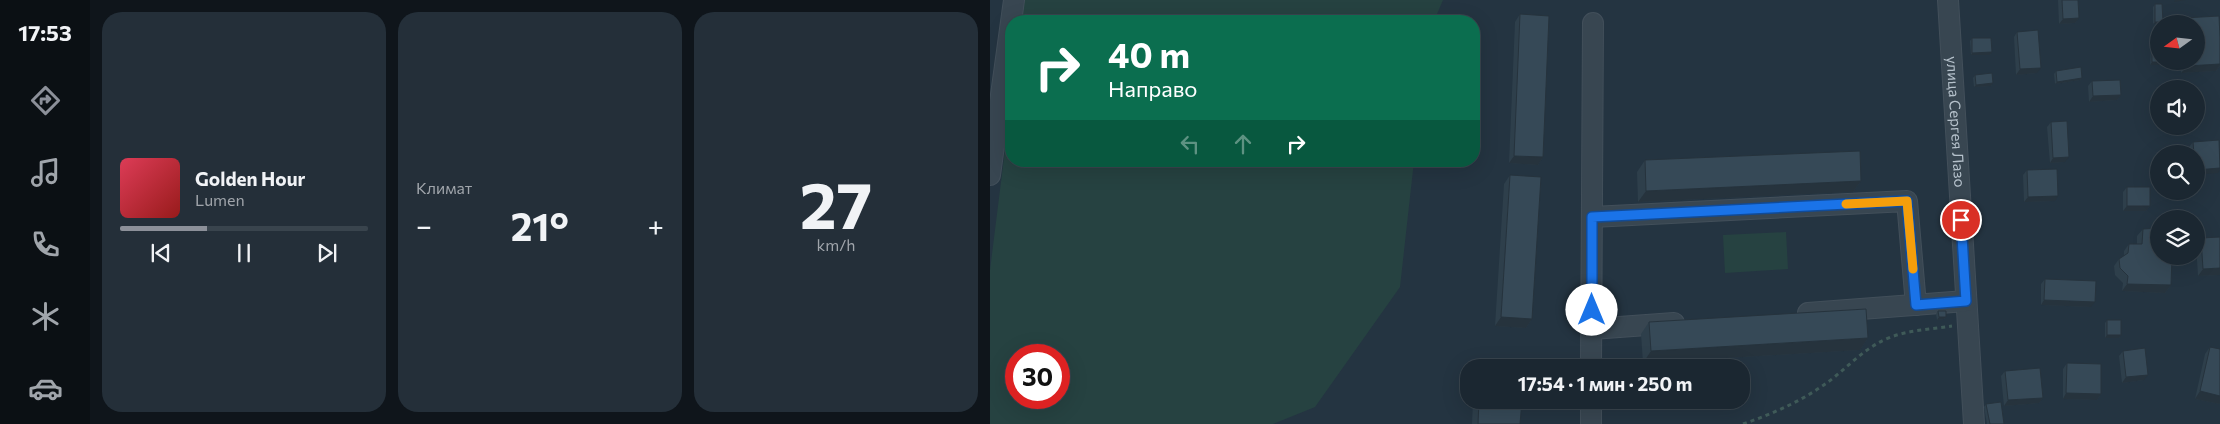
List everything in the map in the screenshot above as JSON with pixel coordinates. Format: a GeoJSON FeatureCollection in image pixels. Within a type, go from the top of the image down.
{"type":"FeatureCollection","features":[{"type":"Feature","properties":{"kind":"street"},"geometry":{"type":"LineString","coordinates":[[1010,15],[1014,0]]}},
{"type":"Feature","properties":{"kind":"street","name":"улица Сергея Лазо"},"geometry":{"type":"LineString","coordinates":[[1948,0],[1974,424]]}},
{"type":"Feature","properties":{"kind":"street"},"geometry":{"type":"LineString","coordinates":[[1591,359],[1594,23]]}},
{"type":"Feature","properties":{"kind":"street"},"geometry":{"type":"LineString","coordinates":[[990,175],[998,56],[1005,32]]}},
{"type":"Feature","properties":{"kind":"street"},"geometry":{"type":"LineString","coordinates":[[1592,217],[1907,201],[1916,305]]}},
{"type":"Feature","properties":{"kind":"street"},"geometry":{"type":"LineString","coordinates":[[1788,315],[1966,301]]}},
{"type":"Feature","properties":{"kind":"street"},"geometry":{"type":"LineString","coordinates":[[1592,329],[1690,322]]}},
{"type":"Feature","properties":{"kind":"street"},"geometry":{"type":"LineString","coordinates":[[1591,409],[1591,424]]}},
{"type":"Feature","properties":{"kind":"path"},"geometry":{"type":"LineString","coordinates":[[1744,424],[1812,393],[1862,353],[1891,337],[1907,332],[1967,324]]}},
{"type":"Feature","properties":{"kind":"green space"},"geometry":{"type":"Polygon","coordinates":[[[1024,0],[1443,0],[1437,15],[1023,15],[1024,0]]]}},
{"type":"Feature","properties":{"kind":"green space"},"geometry":{"type":"Polygon","coordinates":[[[1005,150],[1005,167],[1413,167],[1400,287],[1315,407],[1273,424],[990,424],[990,270],[1005,150]]]}},
{"type":"Feature","properties":{"kind":"green space"},"geometry":{"type":"Polygon","coordinates":[[[1786,232],[1788,269],[1725,273],[1723,235],[1786,232]]]}},
{"type":"Feature","properties":{"kind":"building"},"geometry":{"type":"Polygon","coordinates":[[[2062,0],[2078,0],[2079,18],[2063,19],[2062,0]]]}},
{"type":"Feature","properties":{"kind":"building"},"geometry":{"type":"Polygon","coordinates":[[[2155,4],[2162,4],[2163,15],[2155,15],[2155,4]]]}},
{"type":"Feature","properties":{"kind":"building"},"geometry":{"type":"Polygon","coordinates":[[[1520,14],[1549,16],[1543,157],[1514,156],[1520,14]]]}},
{"type":"Feature","properties":{"kind":"building"},"geometry":{"type":"Polygon","coordinates":[[[2219,16],[2220,64],[2205,65],[2205,17],[2219,16]]]}},
{"type":"Feature","properties":{"kind":"building"},"geometry":{"type":"Polygon","coordinates":[[[2038,30],[2041,68],[2020,69],[2017,32],[2038,30]]]}},
{"type":"Feature","properties":{"kind":"building"},"geometry":{"type":"Polygon","coordinates":[[[1972,38],[1991,38],[1992,52],[1972,53],[1972,38]]]}},
{"type":"Feature","properties":{"kind":"building"},"geometry":{"type":"Polygon","coordinates":[[[2081,67],[2082,78],[2057,82],[2056,71],[2081,67]]]}},
{"type":"Feature","properties":{"kind":"building"},"geometry":{"type":"Polygon","coordinates":[[[1992,73],[1993,83],[1976,85],[1975,75],[1992,73]]]}},
{"type":"Feature","properties":{"kind":"building"},"geometry":{"type":"Polygon","coordinates":[[[2120,80],[2121,95],[2093,96],[2092,81],[2120,80]]]}},
{"type":"Feature","properties":{"kind":"building"},"geometry":{"type":"Polygon","coordinates":[[[2067,121],[2069,157],[2053,158],[2051,122],[2067,121]]]}},
{"type":"Feature","properties":{"kind":"building"},"geometry":{"type":"Polygon","coordinates":[[[2219,140],[2220,168],[2205,169],[2205,145],[2193,145],[2193,142],[2219,140]]]}},
{"type":"Feature","properties":{"kind":"building"},"geometry":{"type":"Polygon","coordinates":[[[1860,151],[1861,181],[1646,191],[1645,160],[1860,151]]]}},
{"type":"Feature","properties":{"kind":"building"},"geometry":{"type":"Polygon","coordinates":[[[2057,169],[2058,196],[2028,197],[2027,170],[2057,169]]]}},
{"type":"Feature","properties":{"kind":"building"},"geometry":{"type":"Polygon","coordinates":[[[1510,175],[1541,177],[1532,319],[1501,317],[1510,175]]]}},
{"type":"Feature","properties":{"kind":"building"},"geometry":{"type":"Polygon","coordinates":[[[2127,187],[2150,187],[2150,206],[2127,206],[2127,187]]]}},
{"type":"Feature","properties":{"kind":"building"},"geometry":{"type":"Polygon","coordinates":[[[2143,229],[2150,229],[2150,265],[2172,265],[2171,285],[2127,284],[2128,276],[2120,268],[2119,259],[2128,253],[2129,244],[2142,244],[2143,229]]]}},
{"type":"Feature","properties":{"kind":"building"},"geometry":{"type":"Polygon","coordinates":[[[2220,237],[2220,268],[2203,269],[2203,265],[2205,265],[2205,238],[2220,237]]]}},
{"type":"Feature","properties":{"kind":"building"},"geometry":{"type":"Polygon","coordinates":[[[2045,279],[2096,281],[2095,302],[2044,300],[2045,279]]]}},
{"type":"Feature","properties":{"kind":"building"},"geometry":{"type":"Polygon","coordinates":[[[1866,309],[1868,338],[1651,351],[1649,322],[1866,309]]]}},
{"type":"Feature","properties":{"kind":"building"},"geometry":{"type":"Polygon","coordinates":[[[1938,311],[1946,311],[1946,317],[1939,317],[1938,311]]]}},
{"type":"Feature","properties":{"kind":"building"},"geometry":{"type":"Polygon","coordinates":[[[2107,320],[2121,320],[2121,335],[2107,335],[2107,320]]]}},
{"type":"Feature","properties":{"kind":"building"},"geometry":{"type":"Polygon","coordinates":[[[2210,347],[2220,349],[2220,396],[2200,391],[2210,347]]]}},
{"type":"Feature","properties":{"kind":"building"},"geometry":{"type":"Polygon","coordinates":[[[2145,348],[2148,375],[2126,377],[2123,351],[2145,348]]]}},
{"type":"Feature","properties":{"kind":"building"},"geometry":{"type":"Polygon","coordinates":[[[2067,363],[2101,364],[2101,394],[2066,393],[2067,363]]]}},
{"type":"Feature","properties":{"kind":"building"},"geometry":{"type":"Polygon","coordinates":[[[2040,368],[2043,398],[2008,400],[2005,371],[2040,368]]]}},
{"type":"Feature","properties":{"kind":"building"},"geometry":{"type":"Polygon","coordinates":[[[2001,402],[2004,424],[1990,424],[1986,404],[2001,402]]]}},
{"type":"Feature","properties":{"kind":"building"},"geometry":{"type":"Polygon","coordinates":[[[1479,409],[1521,409],[1520,424],[1478,424],[1479,409]]]}},
{"type":"Feature","properties":{"kind":"slow traffic"},"geometry":{"type":"LineString","coordinates":[[1846,204],[1907,201],[1913,269]]}},
{"type":"Feature","properties":{"kind":"route"},"geometry":{"type":"LineString","coordinates":[[1592,310],[1592,217],[1907,201],[1916,305],[1966,301],[1961,220]]}}]}
